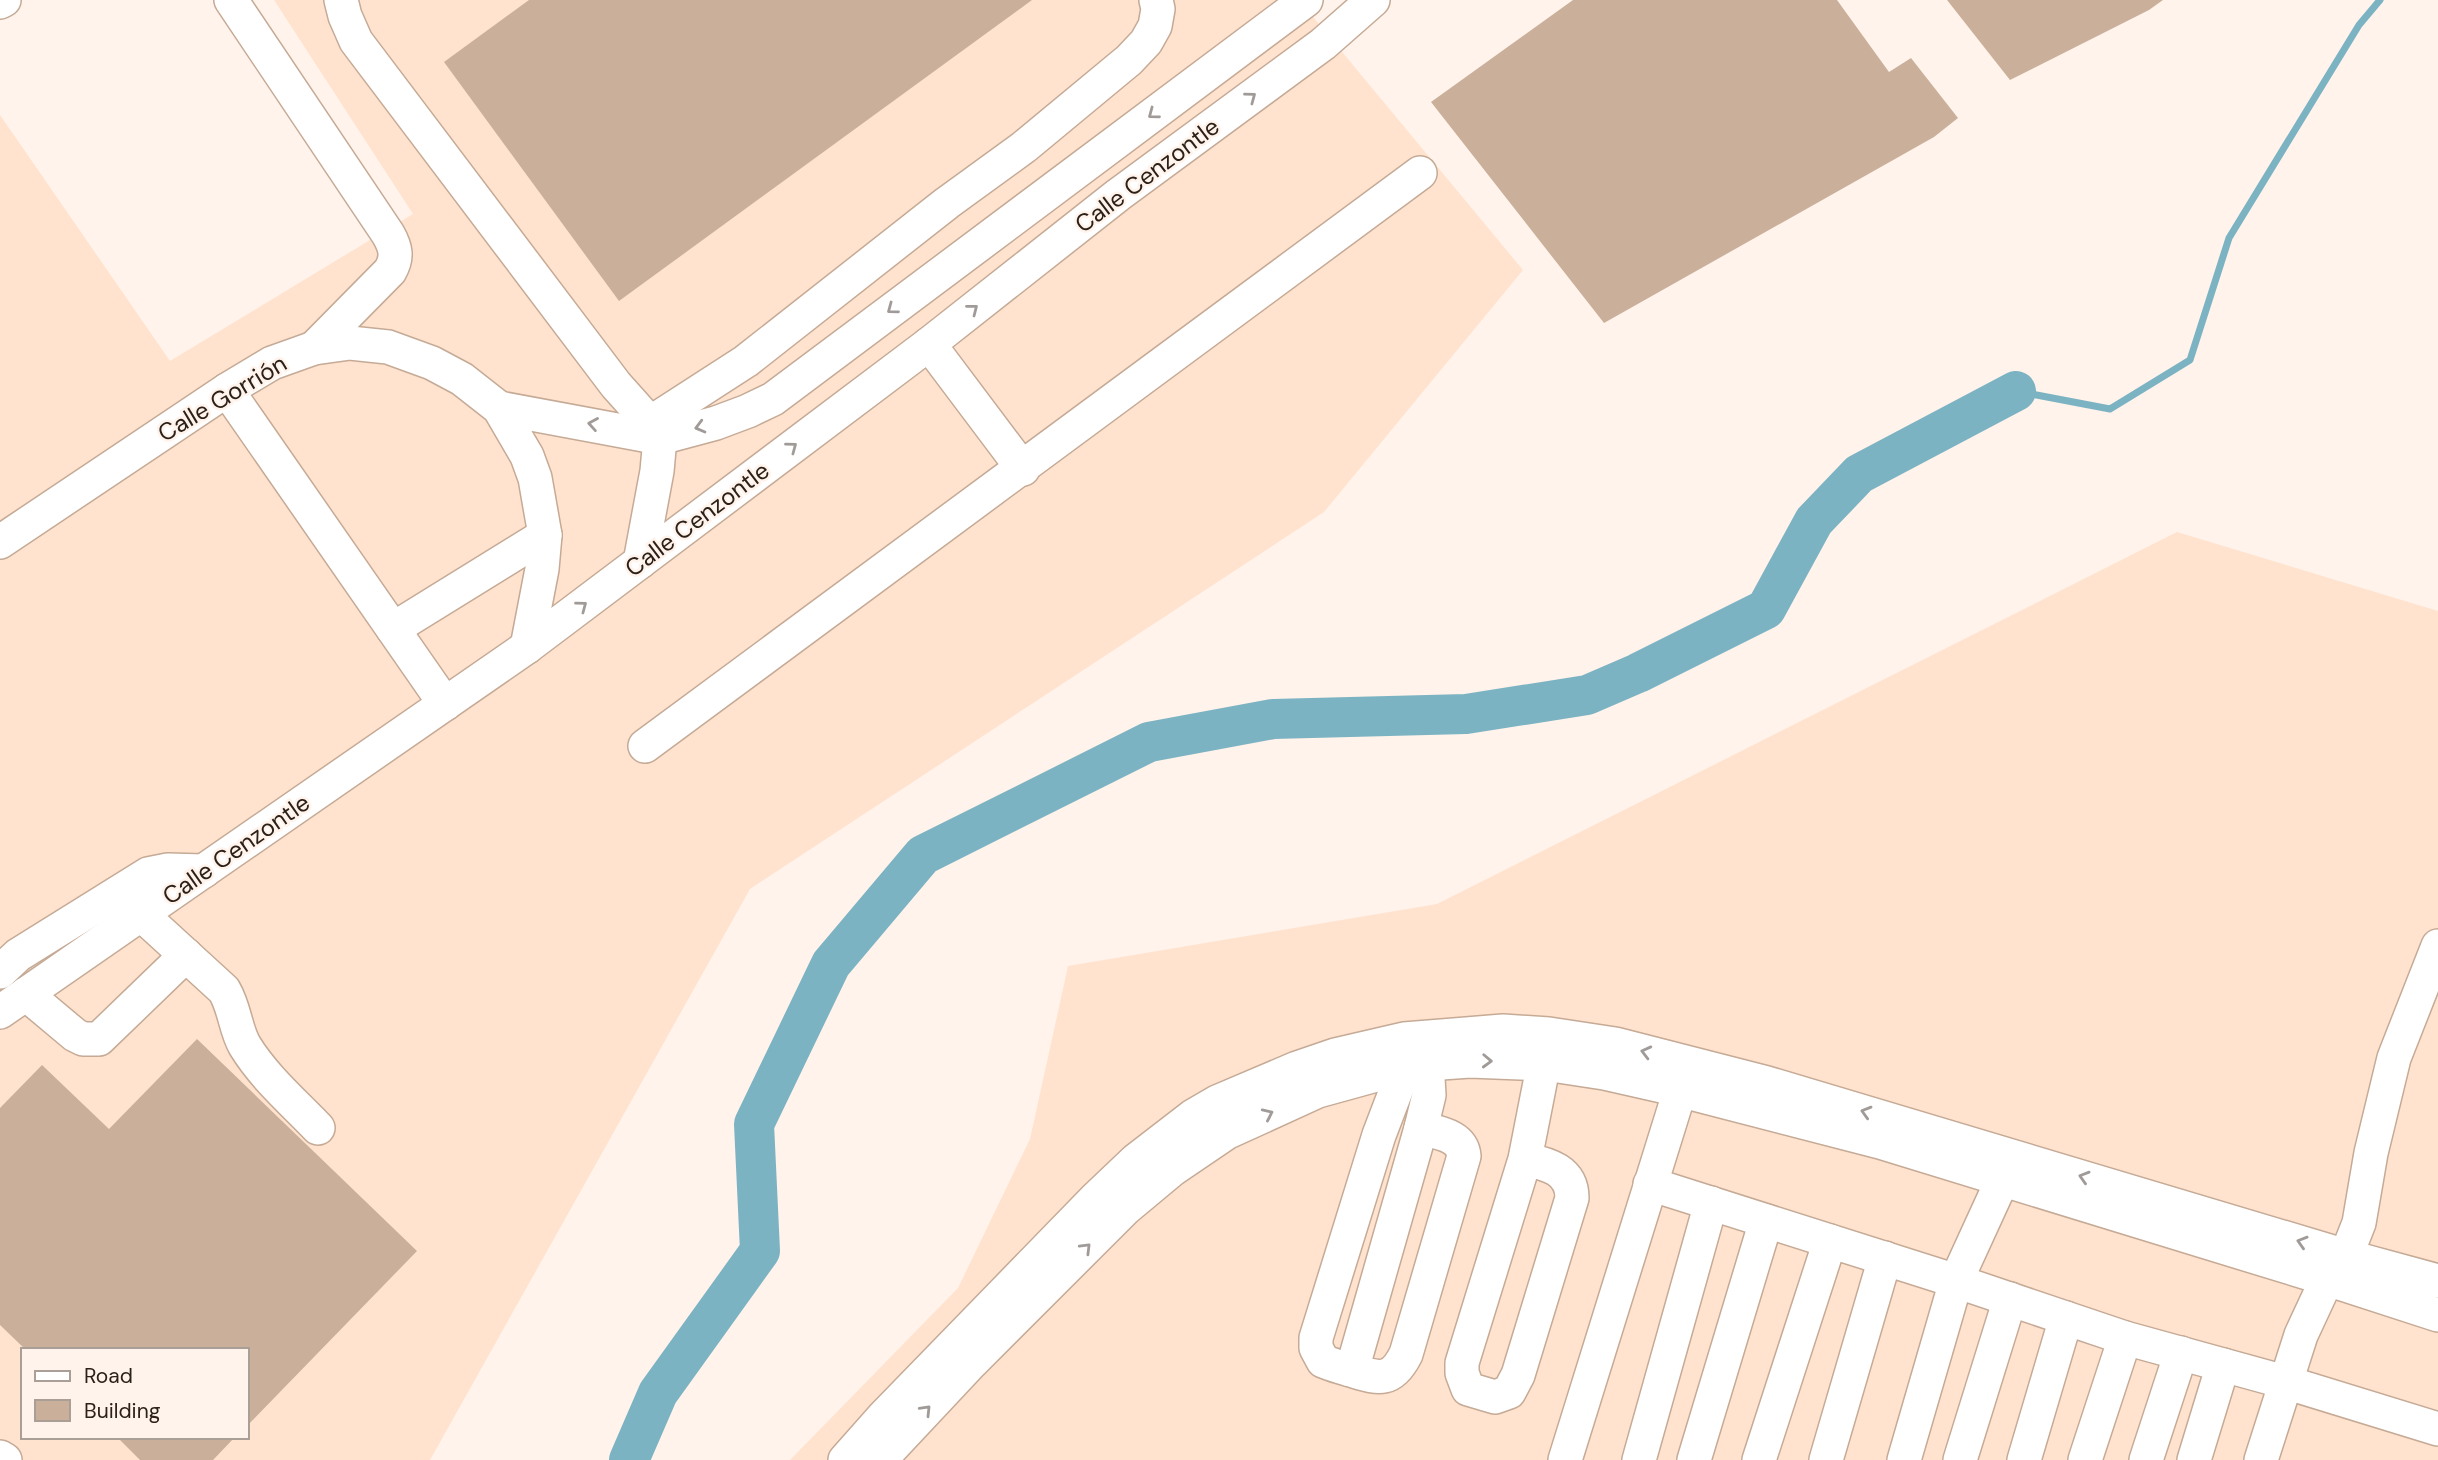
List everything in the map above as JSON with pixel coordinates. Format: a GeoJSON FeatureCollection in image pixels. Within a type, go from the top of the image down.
{"type":"FeatureCollection","features":[{"type":"Feature","properties":{"kind":"street"},"geometry":{"type":"LineString","coordinates":[[231,0],[388,234],[396,252],[390,271],[314,348]]}},
{"type":"Feature","properties":{"kind":"street"},"geometry":{"type":"LineString","coordinates":[[341,0],[356,41],[616,385],[655,430],[657,471],[640,562]]}},
{"type":"Feature","properties":{"kind":"street"},"geometry":{"type":"LineString","coordinates":[[655,430],[947,202],[1024,147],[1129,60],[1146,42],[1155,26],[1158,9],[1156,0]]}},
{"type":"Feature","properties":{"kind":"street","name":"Calle Cenzontle"},"geometry":{"type":"LineString","coordinates":[[499,408],[655,430],[716,423],[773,399],[1306,0]]}},
{"type":"Feature","properties":{"kind":"street","name":"Calle Cenzontle"},"geometry":{"type":"LineString","coordinates":[[13,1003],[527,647],[929,344],[1118,195],[1323,44],[1353,6]]}},
{"type":"Feature","properties":{"kind":"street"},"geometry":{"type":"LineString","coordinates":[[645,746],[1420,173]]}},
{"type":"Feature","properties":{"kind":"street","name":"Calle Gorrión"},"geometry":{"type":"LineString","coordinates":[[0,542],[227,390],[272,363],[314,348],[350,343],[388,347],[442,368],[462,379],[499,408],[527,456],[535,478],[545,535],[542,569],[527,647]]}},
{"type":"Feature","properties":{"kind":"street"},"geometry":{"type":"LineString","coordinates":[[929,344],[1023,469]]}},
{"type":"Feature","properties":{"kind":"street"},"geometry":{"type":"LineString","coordinates":[[227,390],[444,704]]}},
{"type":"Feature","properties":{"kind":"street"},"geometry":{"type":"LineString","coordinates":[[393,629],[545,535]]}},
{"type":"Feature","properties":{"kind":"street"},"geometry":{"type":"LineString","coordinates":[[0,972],[18,955],[148,874],[168,870],[204,871]]}},
{"type":"Feature","properties":{"kind":"street"},"geometry":{"type":"LineString","coordinates":[[142,915],[224,990],[238,1032],[261,1070],[318,1128]]}},
{"type":"Feature","properties":{"kind":"street"},"geometry":{"type":"LineString","coordinates":[[2261,1460],[2301,1335],[2359,1223],[2371,1153],[2394,1058],[2438,946]]}},
{"type":"Feature","properties":{"kind":"street"},"geometry":{"type":"LineString","coordinates":[[13,1003],[83,1039],[99,1039],[186,954]]}},
{"type":"Feature","properties":{"kind":"street"},"geometry":{"type":"LineString","coordinates":[[845,1460],[884,1416],[1136,1160],[1193,1116],[1297,1068],[1335,1055],[1416,1052],[1470,1060],[1547,1049],[1604,1073],[1684,1076],[1881,1142],[2007,1168],[2337,1267],[2438,1315]]}},
{"type":"Feature","properties":{"kind":"street"},"geometry":{"type":"LineString","coordinates":[[1525,1159],[1552,1166],[1562,1172],[1569,1181],[1572,1198],[1518,1375],[1510,1392],[1495,1397],[1468,1389],[1462,1373],[1462,1363],[1525,1159],[1547,1049]]}},
{"type":"Feature","properties":{"kind":"street"},"geometry":{"type":"LineString","coordinates":[[1352,1370],[1429,1095],[1416,1052]]}},
{"type":"Feature","properties":{"kind":"street"},"geometry":{"type":"LineString","coordinates":[[1416,1052],[1379,1135],[1316,1338],[1316,1348],[1323,1361],[1377,1378],[1394,1372],[1400,1367],[1406,1354],[1461,1168],[1463,1150],[1457,1140],[1421,1128]]}},
{"type":"Feature","properties":{"kind":"street"},"geometry":{"type":"LineString","coordinates":[[880,1460],[1067,1266],[1125,1209],[1173,1169],[1226,1133],[1318,1091],[1416,1052]]}},
{"type":"Feature","properties":{"kind":"street"},"geometry":{"type":"LineString","coordinates":[[1565,1460],[1684,1076]]}},
{"type":"Feature","properties":{"kind":"street"},"geometry":{"type":"LineString","coordinates":[[1904,1460],[1956,1281],[2007,1168]]}},
{"type":"Feature","properties":{"kind":"street"},"geometry":{"type":"LineString","coordinates":[[1650,1184],[1956,1281],[2125,1338],[2285,1382],[2438,1429]]}},
{"type":"Feature","properties":{"kind":"street"},"geometry":{"type":"LineString","coordinates":[[1639,1460],[1711,1203]]}},
{"type":"Feature","properties":{"kind":"street"},"geometry":{"type":"LineString","coordinates":[[1694,1460],[1766,1221]]}},
{"type":"Feature","properties":{"kind":"street"},"geometry":{"type":"LineString","coordinates":[[1759,1460],[1830,1241]]}},
{"type":"Feature","properties":{"kind":"street"},"geometry":{"type":"LineString","coordinates":[[1826,1460],[1885,1258]]}},
{"type":"Feature","properties":{"kind":"street"},"geometry":{"type":"LineString","coordinates":[[2337,1267],[2438,1281]]}},
{"type":"Feature","properties":{"kind":"street"},"geometry":{"type":"LineString","coordinates":[[1961,1460],[2010,1299]]}},
{"type":"Feature","properties":{"kind":"street"},"geometry":{"type":"LineString","coordinates":[[2024,1460],[2066,1318]]}},
{"type":"Feature","properties":{"kind":"street"},"geometry":{"type":"LineString","coordinates":[[2085,1460],[2125,1338]]}},
{"type":"Feature","properties":{"kind":"street"},"geometry":{"type":"LineString","coordinates":[[2146,1460],[2181,1353]]}},
{"type":"Feature","properties":{"kind":"street"},"geometry":{"type":"LineString","coordinates":[[2194,1460],[2223,1365]]}},
{"type":"Feature","properties":{"kind":"street"},"geometry":{"type":"LineString","coordinates":[[0,1457],[5,1460]]}},
{"type":"Feature","properties":{"kind":"shaded area"},"geometry":{"type":"Polygon","coordinates":[[[274,0],[1299,0],[1523,270],[1324,512],[750,889],[430,1460],[0,1460],[0,115],[170,361],[413,214],[274,0]]]}},
{"type":"Feature","properties":{"kind":"shaded area"},"geometry":{"type":"Polygon","coordinates":[[[2177,532],[2438,611],[2438,1460],[790,1460],[958,1288],[1030,1139],[1068,966],[1437,904],[2177,532]]]}},
{"type":"Feature","properties":{"kind":"building"},"geometry":{"type":"Polygon","coordinates":[[[529,0],[1032,0],[619,301],[444,62],[529,0]]]}},
{"type":"Feature","properties":{"kind":"building"},"geometry":{"type":"Polygon","coordinates":[[[1573,0],[1837,0],[1889,72],[1911,58],[1958,118],[1934,137],[1604,323],[1431,102],[1573,0]]]}},
{"type":"Feature","properties":{"kind":"building"},"geometry":{"type":"Polygon","coordinates":[[[1947,0],[2163,0],[2149,10],[2010,80],[1947,0]]]}},
{"type":"Feature","properties":{"kind":"building"},"geometry":{"type":"Polygon","coordinates":[[[197,1039],[417,1251],[248,1425],[248,1348],[24,1348],[0,1325],[0,1108],[42,1065],[109,1129],[197,1039]]]}},
{"type":"Feature","properties":{"kind":"building"},"geometry":{"type":"Polygon","coordinates":[[[119,1439],[233,1439],[213,1460],[140,1460],[119,1439]]]}},
{"type":"Feature","properties":{"kind":"waterway"},"geometry":{"type":"LineString","coordinates":[[2016,391],[2110,409],[2190,360],[2229,238],[2359,25],[2380,0]]}},
{"type":"Feature","properties":{"kind":"waterway"},"geometry":{"type":"LineString","coordinates":[[629,1460],[658,1393],[760,1251],[754,1124],[831,964],[923,855],[1149,742],[1273,719],[1466,714],[1587,695],[1638,673],[1766,609],[1814,521],[1859,474],[2016,391]]}}]}
